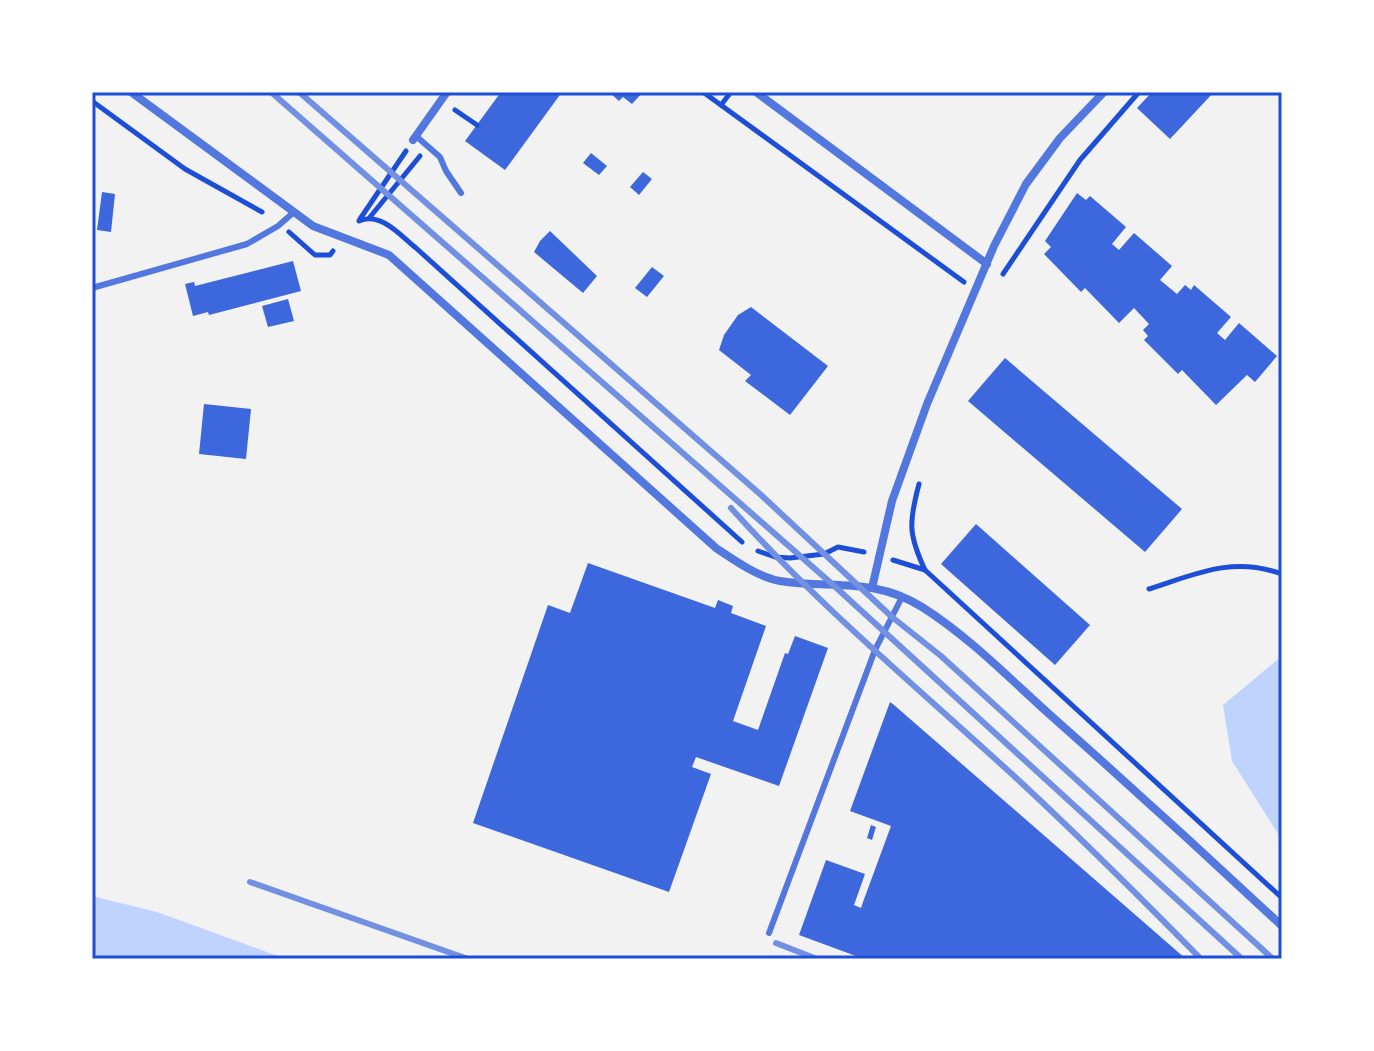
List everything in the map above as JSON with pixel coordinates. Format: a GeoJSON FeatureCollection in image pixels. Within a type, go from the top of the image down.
{"type":"FeatureCollection","features":[{"type":"Feature","properties":{"kind":"street"},"geometry":{"type":"LineString","coordinates":[[131,92],[313,226],[389,255],[410,271],[716,548],[739,563],[779,581],[857,585],[902,597],[922,607],[968,642],[1132,787],[1282,926]]}},
{"type":"Feature","properties":{"kind":"street"},"geometry":{"type":"LineString","coordinates":[[414,138],[447,92]]}},
{"type":"Feature","properties":{"kind":"street"},"geometry":{"type":"LineString","coordinates":[[756,92],[987,264]]}},
{"type":"Feature","properties":{"kind":"street"},"geometry":{"type":"LineString","coordinates":[[872,588],[892,501],[927,404],[987,264],[1026,184],[1060,138],[1104,92]]}},
{"type":"Feature","properties":{"kind":"lane"},"geometry":{"type":"LineString","coordinates":[[414,138],[440,157],[461,193]]}},
{"type":"Feature","properties":{"kind":"lane"},"geometry":{"type":"LineString","coordinates":[[92,288],[247,244],[294,212]]}},
{"type":"Feature","properties":{"kind":"lane"},"geometry":{"type":"LineString","coordinates":[[769,933],[875,650],[902,597]]}},
{"type":"Feature","properties":{"kind":"path"},"geometry":{"type":"LineString","coordinates":[[703,92],[975,291]]}},
{"type":"Feature","properties":{"kind":"path"},"geometry":{"type":"LineString","coordinates":[[721,105],[731,92]]}},
{"type":"Feature","properties":{"kind":"path"},"geometry":{"type":"LineString","coordinates":[[1002,276],[1080,160],[1139,92]]}},
{"type":"Feature","properties":{"kind":"path"},"geometry":{"type":"LineString","coordinates":[[92,101],[185,169],[280,224],[315,255],[330,255],[348,237]]}},
{"type":"Feature","properties":{"kind":"path"},"geometry":{"type":"LineString","coordinates":[[441,101],[477,125]]}},
{"type":"Feature","properties":{"kind":"path"},"geometry":{"type":"LineString","coordinates":[[414,138],[359,221],[378,219],[416,248],[745,545]]}},
{"type":"Feature","properties":{"kind":"path"},"geometry":{"type":"LineString","coordinates":[[922,473],[911,523],[912,540],[925,570],[1282,898]]}},
{"type":"Feature","properties":{"kind":"path"},"geometry":{"type":"LineString","coordinates":[[754,550],[790,558],[824,554],[838,547],[925,570]]}},
{"type":"Feature","properties":{"kind":"path"},"geometry":{"type":"LineString","coordinates":[[1149,589],[1219,566],[1256,568],[1282,574]]}},
{"type":"Feature","properties":{"kind":"water"},"geometry":{"type":"Polygon","coordinates":[[[1282,656],[1282,840],[1232,761],[1223,705],[1282,656]]]}},
{"type":"Feature","properties":{"kind":"water"},"geometry":{"type":"Polygon","coordinates":[[[92,896],[157,912],[286,959],[92,959],[92,896]]]}},
{"type":"Feature","properties":{"kind":"building"},"geometry":{"type":"Polygon","coordinates":[[[501,92],[562,92],[505,170],[465,141],[501,92]]]}},
{"type":"Feature","properties":{"kind":"building"},"geometry":{"type":"Polygon","coordinates":[[[609,92],[643,92],[632,104],[623,97],[619,101],[609,92]]]}},
{"type":"Feature","properties":{"kind":"building"},"geometry":{"type":"Polygon","coordinates":[[[1152,92],[1214,92],[1170,139],[1137,108],[1152,92]]]}},
{"type":"Feature","properties":{"kind":"building"},"geometry":{"type":"Polygon","coordinates":[[[591,153],[607,166],[599,175],[583,163],[591,153]]]}},
{"type":"Feature","properties":{"kind":"building"},"geometry":{"type":"Polygon","coordinates":[[[643,172],[652,179],[639,195],[630,187],[643,172]]]}},
{"type":"Feature","properties":{"kind":"building"},"geometry":{"type":"Polygon","coordinates":[[[102,192],[115,194],[111,232],[97,230],[102,192]]]}},
{"type":"Feature","properties":{"kind":"building"},"geometry":{"type":"Polygon","coordinates":[[[1077,193],[1086,200],[1090,196],[1126,227],[1112,244],[1119,250],[1134,233],[1172,266],[1160,280],[1177,294],[1185,285],[1191,290],[1194,285],[1231,317],[1217,333],[1225,340],[1239,323],[1277,356],[1255,382],[1247,375],[1216,405],[1182,370],[1178,374],[1144,340],[1148,336],[1143,330],[1149,324],[1134,308],[1119,323],[1085,288],[1081,292],[1044,254],[1051,247],[1045,241],[1077,193]]]}},
{"type":"Feature","properties":{"kind":"building"},"geometry":{"type":"Polygon","coordinates":[[[550,231],[597,276],[583,293],[534,252],[550,231]]]}},
{"type":"Feature","properties":{"kind":"building"},"geometry":{"type":"Polygon","coordinates":[[[293,261],[301,291],[209,315],[208,312],[193,316],[185,284],[194,282],[195,286],[293,261]]]}},
{"type":"Feature","properties":{"kind":"building"},"geometry":{"type":"Polygon","coordinates":[[[652,267],[664,276],[647,297],[635,288],[652,267]]]}},
{"type":"Feature","properties":{"kind":"building"},"geometry":{"type":"Polygon","coordinates":[[[288,299],[294,321],[268,327],[262,306],[288,299]]]}},
{"type":"Feature","properties":{"kind":"building"},"geometry":{"type":"Polygon","coordinates":[[[751,307],[828,366],[790,415],[745,381],[751,375],[719,350],[724,335],[738,315],[751,307]]]}},
{"type":"Feature","properties":{"kind":"building"},"geometry":{"type":"Polygon","coordinates":[[[1005,358],[1182,509],[1145,552],[968,401],[1005,358]]]}},
{"type":"Feature","properties":{"kind":"building"},"geometry":{"type":"Polygon","coordinates":[[[204,404],[251,409],[246,459],[199,454],[204,404]]]}},
{"type":"Feature","properties":{"kind":"building"},"geometry":{"type":"Polygon","coordinates":[[[976,524],[1090,625],[1055,665],[941,564],[976,524]]]}},
{"type":"Feature","properties":{"kind":"building"},"geometry":{"type":"Polygon","coordinates":[[[588,563],[715,608],[718,600],[733,606],[731,613],[766,626],[733,721],[758,730],[785,653],[788,654],[795,636],[828,648],[779,786],[696,757],[692,767],[711,774],[669,892],[473,823],[548,605],[570,613],[588,563]]]}},
{"type":"Feature","properties":{"kind":"building"},"geometry":{"type":"Polygon","coordinates":[[[890,702],[1186,959],[864,959],[799,935],[826,860],[865,874],[854,905],[861,908],[891,826],[850,811],[890,702]]]}},
{"type":"Feature","properties":{"kind":"building"},"geometry":{"type":"Polygon","coordinates":[[[871,825],[876,827],[872,840],[867,838],[871,825]]]}},
{"type":"Feature","properties":{"kind":"railway"},"geometry":{"type":"LineString","coordinates":[[271,92],[831,583],[1242,959]]}},
{"type":"Feature","properties":{"kind":"railway"},"geometry":{"type":"LineString","coordinates":[[299,92],[760,494],[892,617],[941,656],[1273,959]]}},
{"type":"Feature","properties":{"kind":"railway"},"geometry":{"type":"LineString","coordinates":[[731,508],[833,612],[1038,798],[1201,959]]}},
{"type":"Feature","properties":{"kind":"railway"},"geometry":{"type":"LineString","coordinates":[[250,882],[468,959]]}},
{"type":"Feature","properties":{"kind":"railway"},"geometry":{"type":"LineString","coordinates":[[776,943],[817,959]]}}]}
